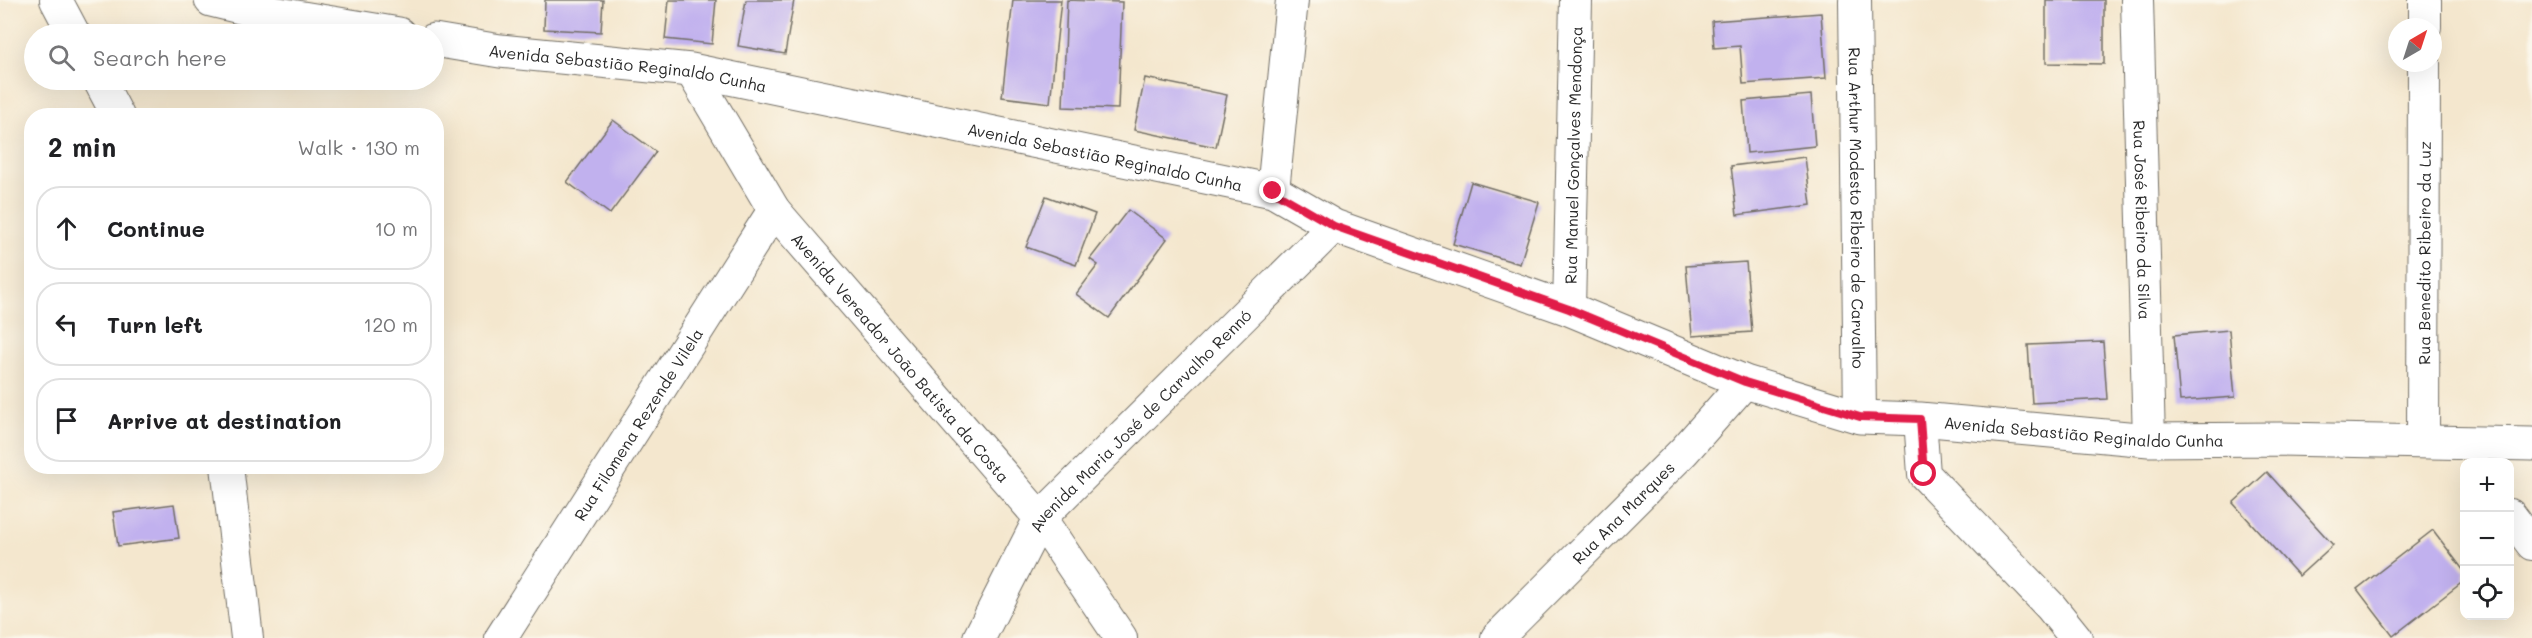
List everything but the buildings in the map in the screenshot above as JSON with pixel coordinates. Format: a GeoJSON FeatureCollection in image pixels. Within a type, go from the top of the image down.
{"type":"FeatureCollection","features":[{"type":"Feature","properties":{"kind":"street"},"geometry":{"type":"LineString","coordinates":[[56,0],[69,24]]}},
{"type":"Feature","properties":{"kind":"street"},"geometry":{"type":"LineString","coordinates":[[211,0],[248,4],[349,24]]}},
{"type":"Feature","properties":{"kind":"street"},"geometry":{"type":"LineString","coordinates":[[1273,191],[1292,0]]}},
{"type":"Feature","properties":{"kind":"street","name":"Rua Manuel Gonçalves Mendonça"},"geometry":{"type":"LineString","coordinates":[[1569,309],[1576,0]]}},
{"type":"Feature","properties":{"kind":"street","name":"Rua Arthur Modesto Ribeiro de Carvalho"},"geometry":{"type":"LineString","coordinates":[[1855,0],[1860,417]]}},
{"type":"Feature","properties":{"kind":"street","name":"Rua José Ribeiro da Silva"},"geometry":{"type":"LineString","coordinates":[[2137,0],[2149,440]]}},
{"type":"Feature","properties":{"kind":"street"},"geometry":{"type":"LineString","coordinates":[[2425,0],[2425,18]]}},
{"type":"Feature","properties":{"kind":"street","name":"Avenida Sebastião Reginaldo Cunha"},"geometry":{"type":"LineString","coordinates":[[444,42],[500,51],[691,70],[1273,191],[1334,226],[1569,309],[1745,382],[1860,417],[1920,419],[2149,440],[2280,439],[2423,442],[2463,453],[2532,444]]}},
{"type":"Feature","properties":{"kind":"street","name":"Avenida Vereador João Batista da Costa"},"geometry":{"type":"LineString","coordinates":[[691,70],[774,210],[1040,518],[1121,638]]}},
{"type":"Feature","properties":{"kind":"street","name":"Rua Benedito Ribeiro da Luz"},"geometry":{"type":"LineString","coordinates":[[2423,442],[2424,72]]}},
{"type":"Feature","properties":{"kind":"street"},"geometry":{"type":"LineString","coordinates":[[104,90],[114,108]]}},
{"type":"Feature","properties":{"kind":"street","name":"Rua Filomena Rezende Vilela"},"geometry":{"type":"LineString","coordinates":[[501,638],[774,210]]}},
{"type":"Feature","properties":{"kind":"street","name":"Avenida Maria José de Carvalho Rennó"},"geometry":{"type":"LineString","coordinates":[[979,638],[1040,518],[1334,226]]}},
{"type":"Feature","properties":{"kind":"street","name":"Rua Ana Marques"},"geometry":{"type":"LineString","coordinates":[[1497,638],[1684,451],[1745,382]]}},
{"type":"Feature","properties":{"kind":"street"},"geometry":{"type":"LineString","coordinates":[[1920,419],[1924,474],[2051,607],[2076,638]]}},
{"type":"Feature","properties":{"kind":"street"},"geometry":{"type":"LineString","coordinates":[[228,474],[248,638]]}},
{"type":"Feature","properties":{"kind":"street"},"geometry":{"type":"LineString","coordinates":[[2514,520],[2532,544]]}},
{"type":"Feature","properties":{"kind":"route"},"geometry":{"type":"LineString","coordinates":[[1273,191],[1334,226],[1569,309],[1745,382],[1860,417],[1920,419],[1924,474]]}}]}
